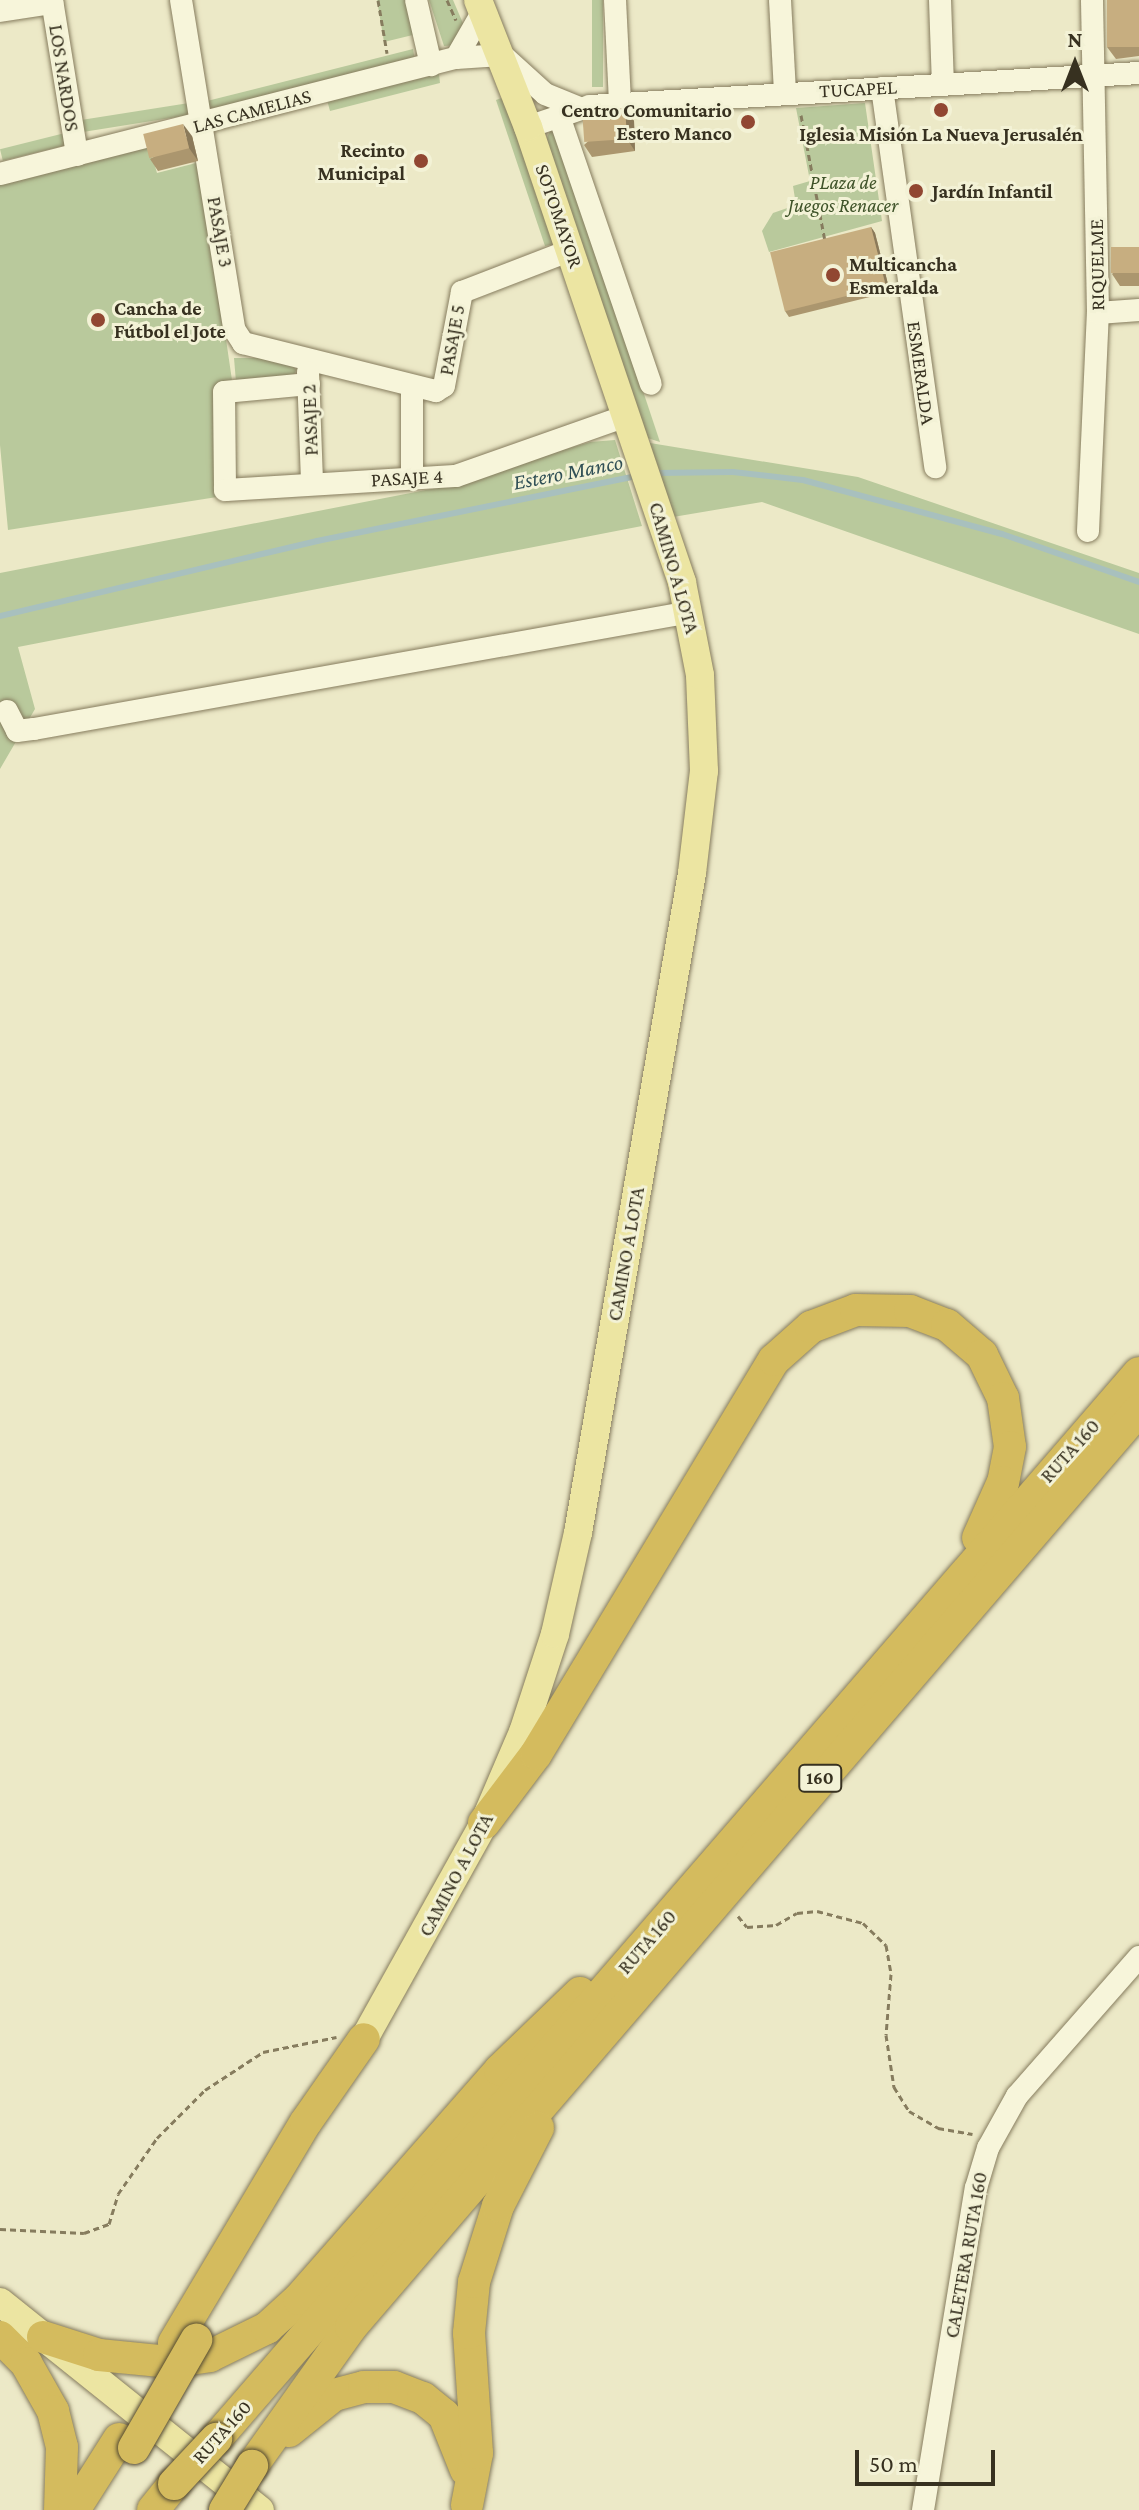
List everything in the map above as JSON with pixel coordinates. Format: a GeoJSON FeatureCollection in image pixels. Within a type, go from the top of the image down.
{"type":"FeatureCollection","features":[{"type":"Feature","properties":{"kind":"highway"},"geometry":{"type":"LineString","coordinates":[[484,1823],[536,1754],[774,1360],[797,1336],[825,1319],[871,1308],[919,1314],[960,1333],[991,1368],[1007,1414],[1008,1464],[992,1510],[955,1580]]}},
{"type":"Feature","properties":{"kind":"highway","name":"RUTA 160"},"geometry":{"type":"LineString","coordinates":[[153,2510],[659,1928],[955,1580],[1139,1373]]}},
{"type":"Feature","properties":{"kind":"highway","name":"RUTA 160"},"geometry":{"type":"LineString","coordinates":[[225,2510],[326,2359],[580,2058],[1139,1410]]}},
{"type":"Feature","properties":{"kind":"highway"},"geometry":{"type":"LineString","coordinates":[[43,2337],[99,2355],[169,2362],[229,2349],[267,2328],[299,2299],[500,2070],[578,1995],[659,1928]]}},
{"type":"Feature","properties":{"kind":"highway"},"geometry":{"type":"LineString","coordinates":[[74,2510],[126,2443],[185,2342],[322,2123],[364,2039]]}},
{"type":"Feature","properties":{"kind":"highway"},"geometry":{"type":"LineString","coordinates":[[466,2508],[477,2453],[469,2333],[479,2259],[512,2177],[580,2058]]}},
{"type":"Feature","properties":{"kind":"highway"},"geometry":{"type":"LineString","coordinates":[[0,2337],[32,2371],[53,2411],[62,2447],[60,2510]]}},
{"type":"Feature","properties":{"kind":"highway"},"geometry":{"type":"LineString","coordinates":[[252,2466],[323,2401],[364,2387],[394,2387],[430,2402],[451,2425],[465,2466],[466,2508]]}},
{"type":"Feature","properties":{"kind":"highway"},"geometry":{"type":"LineString","coordinates":[[98,2510],[126,2443]]}},
{"type":"Feature","properties":{"kind":"main road","name":"SOTOMAYOR"},"geometry":{"type":"LineString","coordinates":[[480,6],[528,127],[629,425]]}},
{"type":"Feature","properties":{"kind":"main road","name":"CAMINO A LOTA"},"geometry":{"type":"LineString","coordinates":[[364,2039],[484,1823],[540,1684],[568,1584],[692,873],[704,735],[690,612],[629,425]]}},
{"type":"Feature","properties":{"kind":"main road"},"geometry":{"type":"LineString","coordinates":[[0,2302],[260,2510]]}},
{"type":"Feature","properties":{"kind":"street","name":"PASAJE 3"},"geometry":{"type":"LineString","coordinates":[[181,0],[238,338]]}},
{"type":"Feature","properties":{"kind":"street"},"geometry":{"type":"LineString","coordinates":[[416,0],[431,65]]}},
{"type":"Feature","properties":{"kind":"street"},"geometry":{"type":"LineString","coordinates":[[615,0],[620,104]]}},
{"type":"Feature","properties":{"kind":"street"},"geometry":{"type":"LineString","coordinates":[[780,0],[791,93]]}},
{"type":"Feature","properties":{"kind":"street"},"geometry":{"type":"LineString","coordinates":[[940,0],[943,85]]}},
{"type":"Feature","properties":{"kind":"street","name":"RIQUELME"},"geometry":{"type":"LineString","coordinates":[[1088,531],[1098,313],[1092,0]]}},
{"type":"Feature","properties":{"kind":"street"},"geometry":{"type":"LineString","coordinates":[[1,7],[52,2]]}},
{"type":"Feature","properties":{"kind":"street","name":"LOS NARDOS"},"geometry":{"type":"LineString","coordinates":[[52,2],[77,155]]}},
{"type":"Feature","properties":{"kind":"street"},"geometry":{"type":"LineString","coordinates":[[456,58],[480,6]]}},
{"type":"Feature","properties":{"kind":"street","name":"LAS CAMELIAS"},"geometry":{"type":"LineString","coordinates":[[0,174],[456,58],[502,55]]}},
{"type":"Feature","properties":{"kind":"street","name":"TUCAPEL"},"geometry":{"type":"LineString","coordinates":[[502,55],[568,111]]}},
{"type":"Feature","properties":{"kind":"street","name":"TUCAPEL"},"geometry":{"type":"LineString","coordinates":[[528,127],[568,111],[620,104],[1139,73]]}},
{"type":"Feature","properties":{"kind":"street","name":"ESMERALDA"},"geometry":{"type":"LineString","coordinates":[[882,88],[935,467]]}},
{"type":"Feature","properties":{"kind":"street","name":"SOTOMAYOR"},"geometry":{"type":"LineString","coordinates":[[568,111],[651,384]]}},
{"type":"Feature","properties":{"kind":"street","name":"PASAJE 5"},"geometry":{"type":"LineString","coordinates":[[238,338],[436,391],[444,386],[462,292],[571,250]]}},
{"type":"Feature","properties":{"kind":"street"},"geometry":{"type":"LineString","coordinates":[[1098,313],[1139,310]]}},
{"type":"Feature","properties":{"kind":"street","name":"PASAJE 2"},"geometry":{"type":"LineString","coordinates":[[308,357],[312,482]]}},
{"type":"Feature","properties":{"kind":"street","name":"PASAJE 4"},"geometry":{"type":"LineString","coordinates":[[309,384],[224,392],[225,490],[312,482],[456,476],[629,425]]}},
{"type":"Feature","properties":{"kind":"street"},"geometry":{"type":"LineString","coordinates":[[412,387],[412,478]]}},
{"type":"Feature","properties":{"kind":"street"},"geometry":{"type":"LineString","coordinates":[[7,711],[17,731],[34,729],[690,612]]}},
{"type":"Feature","properties":{"kind":"street","name":"CALETERA RUTA 160"},"geometry":{"type":"LineString","coordinates":[[923,2510],[976,2188],[997,2129],[1028,2082],[1139,1957]]}},
{"type":"Feature","properties":{"kind":"path"},"geometry":{"type":"LineString","coordinates":[[378,0],[387,53]]}},
{"type":"Feature","properties":{"kind":"path"},"geometry":{"type":"LineString","coordinates":[[447,0],[455,27]]}},
{"type":"Feature","properties":{"kind":"path"},"geometry":{"type":"LineString","coordinates":[[791,93],[825,241]]}},
{"type":"Feature","properties":{"kind":"path"},"geometry":{"type":"LineString","coordinates":[[812,244],[840,237]]}},
{"type":"Feature","properties":{"kind":"path"},"geometry":{"type":"LineString","coordinates":[[721,1894],[747,1927],[776,1925],[797,1913],[817,1911],[863,1923],[886,1945],[891,1974],[888,2066],[909,2111],[938,2128],[974,2134],[997,2129]]}},
{"type":"Feature","properties":{"kind":"path"},"geometry":{"type":"LineString","coordinates":[[0,2229],[84,2233],[109,2224],[118,2194],[157,2138],[205,2090],[263,2052],[323,2035],[364,2039]]}},
{"type":"Feature","properties":{"kind":"green space"},"geometry":{"type":"Polygon","coordinates":[[[377,0],[410,0],[421,33],[384,42],[377,0]]]}},
{"type":"Feature","properties":{"kind":"green space"},"geometry":{"type":"Polygon","coordinates":[[[429,0],[453,0],[465,28],[458,45],[444,46],[429,0]]]}},
{"type":"Feature","properties":{"kind":"green space"},"geometry":{"type":"Polygon","coordinates":[[[592,0],[603,0],[603,87],[592,87],[592,0]]]}},
{"type":"Feature","properties":{"kind":"green space"},"geometry":{"type":"Polygon","coordinates":[[[413,49],[415,61],[210,115],[207,101],[413,49]]]}},
{"type":"Feature","properties":{"kind":"green space"},"geometry":{"type":"Polygon","coordinates":[[[439,74],[440,83],[330,111],[327,100],[439,74]]]}},
{"type":"Feature","properties":{"kind":"green space"},"geometry":{"type":"Polygon","coordinates":[[[504,97],[555,244],[545,246],[496,100],[504,97]]]}},
{"type":"Feature","properties":{"kind":"green space"},"geometry":{"type":"Polygon","coordinates":[[[189,103],[191,115],[78,133],[76,121],[189,103]]]}},
{"type":"Feature","properties":{"kind":"green space","name":"PLaza de Juegos Renacer"},"geometry":{"type":"Polygon","coordinates":[[[865,103],[882,221],[769,252],[762,231],[773,213],[796,205],[793,186],[810,181],[796,108],[865,103]]]}},
{"type":"Feature","properties":{"kind":"green space"},"geometry":{"type":"Polygon","coordinates":[[[550,131],[557,133],[660,442],[644,437],[545,142],[550,131]]]}},
{"type":"Feature","properties":{"kind":"green space"},"geometry":{"type":"Polygon","coordinates":[[[65,133],[68,145],[3,161],[0,149],[65,133]]]}},
{"type":"Feature","properties":{"kind":"green space","name":"Cancha de Fútbol el Jote"},"geometry":{"type":"Polygon","coordinates":[[[149,145],[157,173],[200,162],[233,387],[220,388],[217,497],[8,530],[0,445],[0,182],[149,145]]]}},
{"type":"Feature","properties":{"kind":"green space"},"geometry":{"type":"Polygon","coordinates":[[[234,358],[289,358],[296,370],[294,375],[236,382],[234,358]]]}},
{"type":"Feature","properties":{"kind":"green space"},"geometry":{"type":"Polygon","coordinates":[[[615,440],[642,526],[18,647],[35,709],[0,769],[0,573],[431,489],[590,442],[615,440]]]}},
{"type":"Feature","properties":{"kind":"green space"},"geometry":{"type":"Polygon","coordinates":[[[644,442],[858,477],[1139,573],[1139,634],[762,502],[673,517],[644,442]]]}},
{"type":"Feature","properties":{"kind":"building"},"geometry":{"type":"Polygon","coordinates":[[[1107,0],[1139,0],[1139,47],[1107,47],[1107,0]]]}},
{"type":"Feature","properties":{"kind":"building"},"geometry":{"type":"Polygon","coordinates":[[[625,108],[627,139],[584,142],[582,111],[625,108]]]}},
{"type":"Feature","properties":{"kind":"building"},"geometry":{"type":"Polygon","coordinates":[[[183,124],[189,148],[149,158],[143,134],[183,124]]]}},
{"type":"Feature","properties":{"kind":"building","name":"Multicancha Esmeralda"},"geometry":{"type":"Polygon","coordinates":[[[871,227],[886,286],[785,311],[770,252],[871,227]]]}},
{"type":"Feature","properties":{"kind":"building"},"geometry":{"type":"Polygon","coordinates":[[[1111,247],[1139,247],[1139,273],[1111,273],[1111,247]]]}},
{"type":"Feature","properties":{"kind":"waterway","name":"Estero Manco"},"geometry":{"type":"LineString","coordinates":[[655,473],[733,472],[803,480],[1002,534],[1139,582]]}},
{"type":"Feature","properties":{"kind":"waterway","name":"Estero Manco"},"geometry":{"type":"LineString","coordinates":[[0,616],[317,541],[640,475]]}},
{"type":"Feature","properties":{"kind":"place","name":"Iglesia Misión La Nueva Jerusalén"},"geometry":{"type":"Point","coordinates":[941,110]}},
{"type":"Feature","properties":{"kind":"place","name":"Centro Comunitario Estero Manco"},"geometry":{"type":"Point","coordinates":[748,122]}},
{"type":"Feature","properties":{"kind":"place","name":"Recinto Municipal"},"geometry":{"type":"Point","coordinates":[421,161]}},
{"type":"Feature","properties":{"kind":"place","name":"Jardín Infantil"},"geometry":{"type":"Point","coordinates":[916,191]}},
{"type":"Feature","properties":{"kind":"place","name":"Multicancha Esmeralda"},"geometry":{"type":"Point","coordinates":[833,275]}},
{"type":"Feature","properties":{"kind":"place","name":"Cancha de Fútbol el Jote"},"geometry":{"type":"Point","coordinates":[98,320]}}]}
